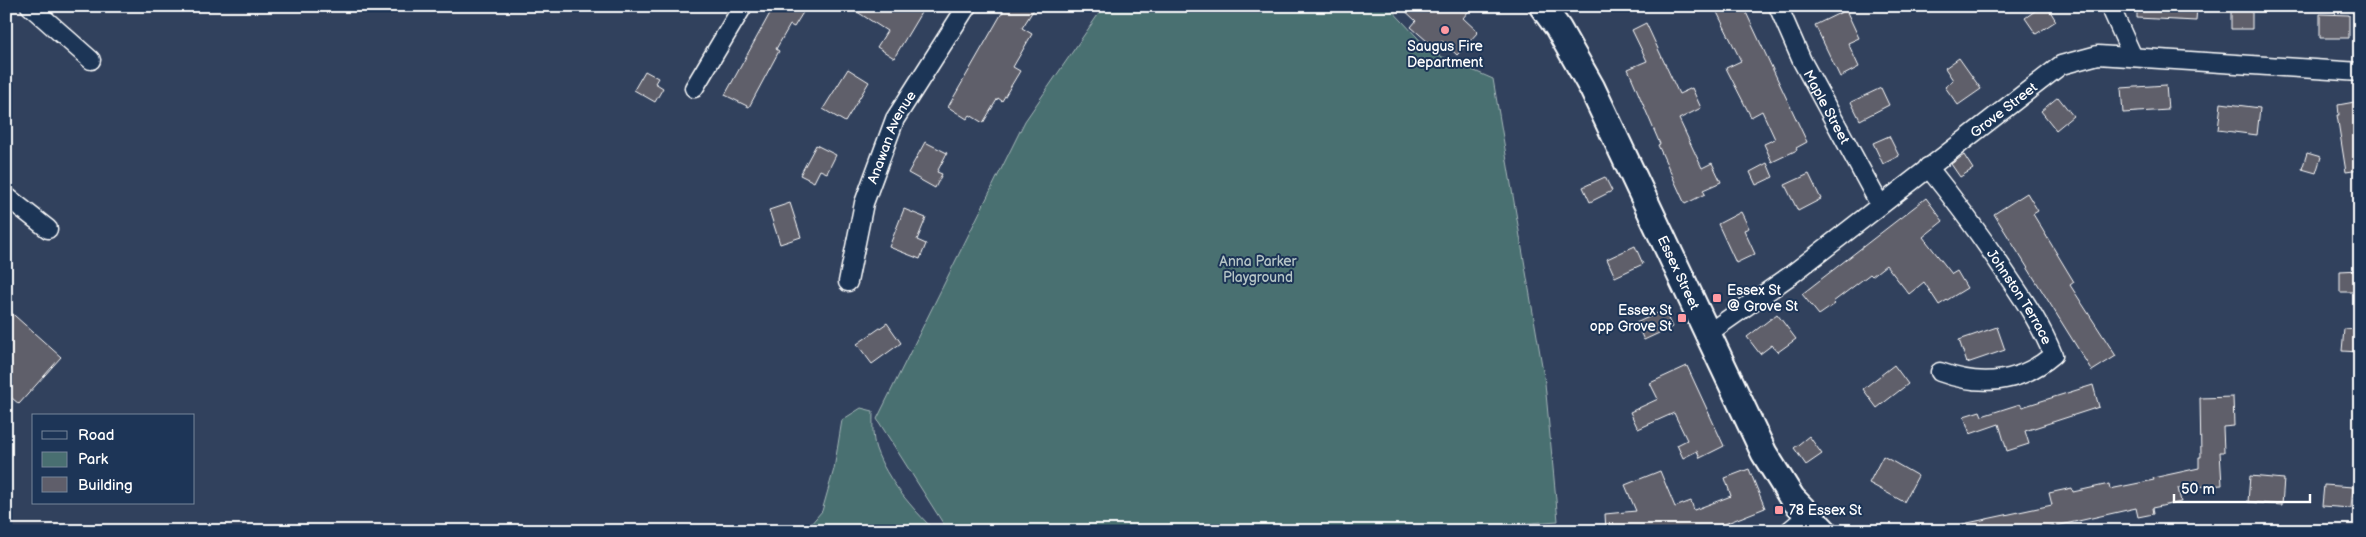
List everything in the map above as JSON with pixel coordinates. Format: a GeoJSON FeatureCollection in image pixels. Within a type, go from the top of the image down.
{"type":"FeatureCollection","features":[{"type":"Feature","properties":{"kind":"main road","name":"Essex Street"},"geometry":{"type":"LineString","coordinates":[[1542,6],[1558,28],[1592,88],[1707,334],[1777,476],[1807,526]]}},
{"type":"Feature","properties":{"kind":"street"},"geometry":{"type":"LineString","coordinates":[[30,6],[91,60]]}},
{"type":"Feature","properties":{"kind":"street"},"geometry":{"type":"LineString","coordinates":[[694,88],[743,6]]}},
{"type":"Feature","properties":{"kind":"street","name":"Anawan Avenue"},"geometry":{"type":"LineString","coordinates":[[848,282],[864,203],[895,119],[966,6]]}},
{"type":"Feature","properties":{"kind":"street","name":"Maple Street"},"geometry":{"type":"LineString","coordinates":[[1778,6],[1802,61],[1880,206]]}},
{"type":"Feature","properties":{"kind":"street"},"geometry":{"type":"LineString","coordinates":[[2110,6],[2133,58]]}},
{"type":"Feature","properties":{"kind":"street","name":"Grove Street"},"geometry":{"type":"LineString","coordinates":[[1707,334],[1791,275],[2061,65],[2098,55],[2360,72]]}},
{"type":"Feature","properties":{"kind":"street","name":"Johnston Terrace"},"geometry":{"type":"LineString","coordinates":[[1928,167],[1973,224],[2046,337],[2053,355],[2028,373],[1987,382],[1962,380],[1940,372]]}},
{"type":"Feature","properties":{"kind":"street"},"geometry":{"type":"LineString","coordinates":[[6,196],[48,229]]}},
{"type":"Feature","properties":{"kind":"green space","name":"Anna Parker Playground"},"geometry":{"type":"Polygon","coordinates":[[[1104,6],[1388,6],[1431,52],[1493,79],[1545,383],[1558,521],[1516,524],[1498,531],[948,531],[877,419],[1025,121],[1104,6]]]}},
{"type":"Feature","properties":{"kind":"green space"},"geometry":{"type":"Polygon","coordinates":[[[861,408],[873,411],[876,449],[893,483],[935,531],[805,531],[822,511],[834,469],[842,420],[861,408]]]}},
{"type":"Feature","properties":{"kind":"building"},"geometry":{"type":"Polygon","coordinates":[[[774,6],[807,6],[794,27],[790,25],[776,49],[779,51],[749,107],[725,95],[774,6]]]}},
{"type":"Feature","properties":{"kind":"building"},"geometry":{"type":"Polygon","coordinates":[[[848,6],[925,6],[894,58],[877,47],[887,31],[848,6]]]}},
{"type":"Feature","properties":{"kind":"building"},"geometry":{"type":"Polygon","coordinates":[[[1006,6],[1036,6],[1022,28],[1032,34],[1013,67],[1020,71],[1002,101],[998,98],[983,123],[970,115],[967,119],[948,107],[1006,6]]]}},
{"type":"Feature","properties":{"kind":"building","name":"Saugus Fire Department"},"geometry":{"type":"Polygon","coordinates":[[[1400,6],[1473,6],[1463,18],[1478,32],[1457,55],[1442,41],[1435,48],[1411,27],[1416,21],[1400,6]]]}},
{"type":"Feature","properties":{"kind":"building"},"geometry":{"type":"Polygon","coordinates":[[[1714,6],[1743,6],[1807,142],[1796,148],[1797,150],[1772,162],[1764,144],[1775,139],[1762,111],[1751,117],[1726,68],[1741,61],[1714,6]]]}},
{"type":"Feature","properties":{"kind":"building"},"geometry":{"type":"Polygon","coordinates":[[[2042,6],[2047,6],[2056,21],[2036,34],[2025,18],[2042,6]]]}},
{"type":"Feature","properties":{"kind":"building"},"geometry":{"type":"Polygon","coordinates":[[[2137,6],[2197,6],[2196,21],[2137,18],[2137,6]]]}},
{"type":"Feature","properties":{"kind":"building"},"geometry":{"type":"Polygon","coordinates":[[[2231,7],[2252,7],[2252,29],[2231,29],[2231,7]]]}},
{"type":"Feature","properties":{"kind":"building"},"geometry":{"type":"Polygon","coordinates":[[[1846,10],[1859,38],[1848,43],[1859,67],[1840,77],[1815,25],[1846,10]]]}},
{"type":"Feature","properties":{"kind":"building"},"geometry":{"type":"Polygon","coordinates":[[[2320,14],[2349,15],[2349,38],[2320,38],[2320,14]]]}},
{"type":"Feature","properties":{"kind":"building"},"geometry":{"type":"Polygon","coordinates":[[[1646,23],[1679,94],[1692,88],[1701,108],[1679,119],[1702,168],[1712,163],[1721,182],[1703,190],[1705,194],[1685,204],[1658,145],[1660,144],[1628,69],[1647,61],[1632,30],[1646,23]]]}},
{"type":"Feature","properties":{"kind":"building"},"geometry":{"type":"Polygon","coordinates":[[[1959,58],[1981,89],[1958,105],[1945,87],[1953,80],[1945,68],[1959,58]]]}},
{"type":"Feature","properties":{"kind":"building"},"geometry":{"type":"Polygon","coordinates":[[[848,69],[869,82],[845,122],[823,109],[848,69]]]}},
{"type":"Feature","properties":{"kind":"building"},"geometry":{"type":"Polygon","coordinates":[[[645,71],[658,78],[655,83],[663,88],[655,102],[634,90],[645,71]]]}},
{"type":"Feature","properties":{"kind":"building"},"geometry":{"type":"Polygon","coordinates":[[[2166,85],[2168,110],[2123,113],[2121,88],[2166,85]]]}},
{"type":"Feature","properties":{"kind":"building"},"geometry":{"type":"Polygon","coordinates":[[[1881,88],[1889,105],[1860,120],[1851,102],[1881,88]]]}},
{"type":"Feature","properties":{"kind":"building"},"geometry":{"type":"Polygon","coordinates":[[[2058,97],[2073,116],[2056,130],[2041,111],[2058,97]]]}},
{"type":"Feature","properties":{"kind":"building"},"geometry":{"type":"Polygon","coordinates":[[[2360,101],[2360,170],[2346,172],[2337,115],[2339,115],[2338,105],[2360,101]]]}},
{"type":"Feature","properties":{"kind":"building"},"geometry":{"type":"Polygon","coordinates":[[[2221,103],[2260,108],[2257,135],[2218,130],[2221,103]]]}},
{"type":"Feature","properties":{"kind":"building"},"geometry":{"type":"Polygon","coordinates":[[[1889,136],[1899,156],[1883,164],[1873,143],[1889,136]]]}},
{"type":"Feature","properties":{"kind":"building"},"geometry":{"type":"Polygon","coordinates":[[[925,142],[947,153],[937,172],[942,174],[935,188],[908,173],[925,142]]]}},
{"type":"Feature","properties":{"kind":"building"},"geometry":{"type":"Polygon","coordinates":[[[816,145],[836,155],[827,173],[820,170],[814,182],[800,175],[816,145]]]}},
{"type":"Feature","properties":{"kind":"building"},"geometry":{"type":"Polygon","coordinates":[[[2307,153],[2321,157],[2316,173],[2302,169],[2307,153]]]}},
{"type":"Feature","properties":{"kind":"building"},"geometry":{"type":"Polygon","coordinates":[[[1964,155],[1973,169],[1960,177],[1951,164],[1964,155]]]}},
{"type":"Feature","properties":{"kind":"building"},"geometry":{"type":"Polygon","coordinates":[[[1767,163],[1773,177],[1756,185],[1750,172],[1767,163]]]}},
{"type":"Feature","properties":{"kind":"building"},"geometry":{"type":"Polygon","coordinates":[[[1809,174],[1821,199],[1798,211],[1785,185],[1809,174]]]}},
{"type":"Feature","properties":{"kind":"building"},"geometry":{"type":"Polygon","coordinates":[[[1605,177],[1612,191],[1590,202],[1583,187],[1605,177]]]}},
{"type":"Feature","properties":{"kind":"building"},"geometry":{"type":"Polygon","coordinates":[[[2027,193],[2038,211],[2033,214],[2074,282],[2070,285],[2116,356],[2092,371],[1994,214],[2027,193]]]}},
{"type":"Feature","properties":{"kind":"building"},"geometry":{"type":"Polygon","coordinates":[[[1926,198],[1943,221],[1923,237],[1952,274],[1957,271],[1967,288],[1939,305],[1924,282],[1909,294],[1886,265],[1872,276],[1870,274],[1819,315],[1802,294],[1926,198]]]}},
{"type":"Feature","properties":{"kind":"building"},"geometry":{"type":"Polygon","coordinates":[[[790,203],[801,237],[780,244],[769,210],[790,203]]]}},
{"type":"Feature","properties":{"kind":"building"},"geometry":{"type":"Polygon","coordinates":[[[904,209],[926,218],[917,240],[926,244],[920,259],[889,247],[904,209]]]}},
{"type":"Feature","properties":{"kind":"building"},"geometry":{"type":"Polygon","coordinates":[[[1741,212],[1749,228],[1744,230],[1755,254],[1736,263],[1718,224],[1741,212]]]}},
{"type":"Feature","properties":{"kind":"building"},"geometry":{"type":"Polygon","coordinates":[[[1635,246],[1643,264],[1615,277],[1607,259],[1635,246]]]}},
{"type":"Feature","properties":{"kind":"building"},"geometry":{"type":"Polygon","coordinates":[[[2360,270],[2360,292],[2340,292],[2340,271],[2360,270]]]}},
{"type":"Feature","properties":{"kind":"building"},"geometry":{"type":"Polygon","coordinates":[[[6,308],[61,357],[19,404],[6,393],[6,308]]]}},
{"type":"Feature","properties":{"kind":"building"},"geometry":{"type":"Polygon","coordinates":[[[1664,310],[1672,327],[1644,340],[1636,323],[1664,310]]]}},
{"type":"Feature","properties":{"kind":"building"},"geometry":{"type":"Polygon","coordinates":[[[1777,314],[1796,339],[1778,352],[1772,345],[1760,354],[1747,337],[1777,314]]]}},
{"type":"Feature","properties":{"kind":"building"},"geometry":{"type":"Polygon","coordinates":[[[887,323],[901,343],[872,364],[857,344],[887,323]]]}},
{"type":"Feature","properties":{"kind":"building"},"geometry":{"type":"Polygon","coordinates":[[[1997,327],[2005,350],[1967,363],[1959,340],[1997,327]]]}},
{"type":"Feature","properties":{"kind":"building"},"geometry":{"type":"Polygon","coordinates":[[[2344,329],[2360,330],[2360,352],[2342,351],[2344,329]]]}},
{"type":"Feature","properties":{"kind":"building"},"geometry":{"type":"Polygon","coordinates":[[[1894,365],[1908,384],[1877,408],[1863,389],[1894,365]]]}},
{"type":"Feature","properties":{"kind":"building"},"geometry":{"type":"Polygon","coordinates":[[[1687,366],[1724,446],[1700,458],[1697,451],[1683,458],[1677,445],[1687,440],[1674,413],[1638,429],[1630,412],[1658,399],[1650,383],[1687,366]]]}},
{"type":"Feature","properties":{"kind":"building"},"geometry":{"type":"Polygon","coordinates":[[[2093,385],[2099,407],[2025,431],[2029,444],[2007,451],[1999,424],[1970,434],[1964,416],[1980,411],[1982,416],[2020,404],[2022,407],[2093,385]]]}},
{"type":"Feature","properties":{"kind":"building"},"geometry":{"type":"Polygon","coordinates":[[[2233,397],[2234,426],[2223,427],[2224,452],[2220,452],[2222,485],[2178,488],[2181,502],[2152,508],[2153,514],[2138,517],[2136,508],[2043,529],[2044,531],[1964,531],[1963,524],[2052,505],[2049,493],[2072,488],[2073,492],[2109,484],[2110,489],[2199,468],[2199,457],[2201,457],[2200,398],[2233,397]]]}},
{"type":"Feature","properties":{"kind":"building"},"geometry":{"type":"Polygon","coordinates":[[[1809,436],[1822,454],[1806,465],[1794,448],[1809,436]]]}},
{"type":"Feature","properties":{"kind":"building"},"geometry":{"type":"Polygon","coordinates":[[[1883,456],[1918,476],[1904,502],[1869,483],[1883,456]]]}},
{"type":"Feature","properties":{"kind":"building"},"geometry":{"type":"Polygon","coordinates":[[[1749,469],[1765,508],[1707,531],[1606,531],[1605,514],[1636,511],[1625,485],[1660,471],[1675,507],[1691,501],[1694,510],[1731,496],[1725,478],[1749,469]]]}},
{"type":"Feature","properties":{"kind":"building"},"geometry":{"type":"Polygon","coordinates":[[[2250,476],[2284,479],[2282,505],[2248,502],[2250,476]]]}},
{"type":"Feature","properties":{"kind":"building"},"geometry":{"type":"Polygon","coordinates":[[[2324,485],[2353,487],[2351,508],[2322,506],[2324,485]]]}},
{"type":"Feature","properties":{"kind":"place","name":"Saugus Fire Department"},"geometry":{"type":"Point","coordinates":[1445,30]}},
{"type":"Feature","properties":{"kind":"place","name":"Essex St @ Grove St"},"geometry":{"type":"Point","coordinates":[1717,298]}},
{"type":"Feature","properties":{"kind":"place","name":"Essex St opp Grove St"},"geometry":{"type":"Point","coordinates":[1682,318]}},
{"type":"Feature","properties":{"kind":"place","name":"78 Essex St"},"geometry":{"type":"Point","coordinates":[1779,510]}}]}
